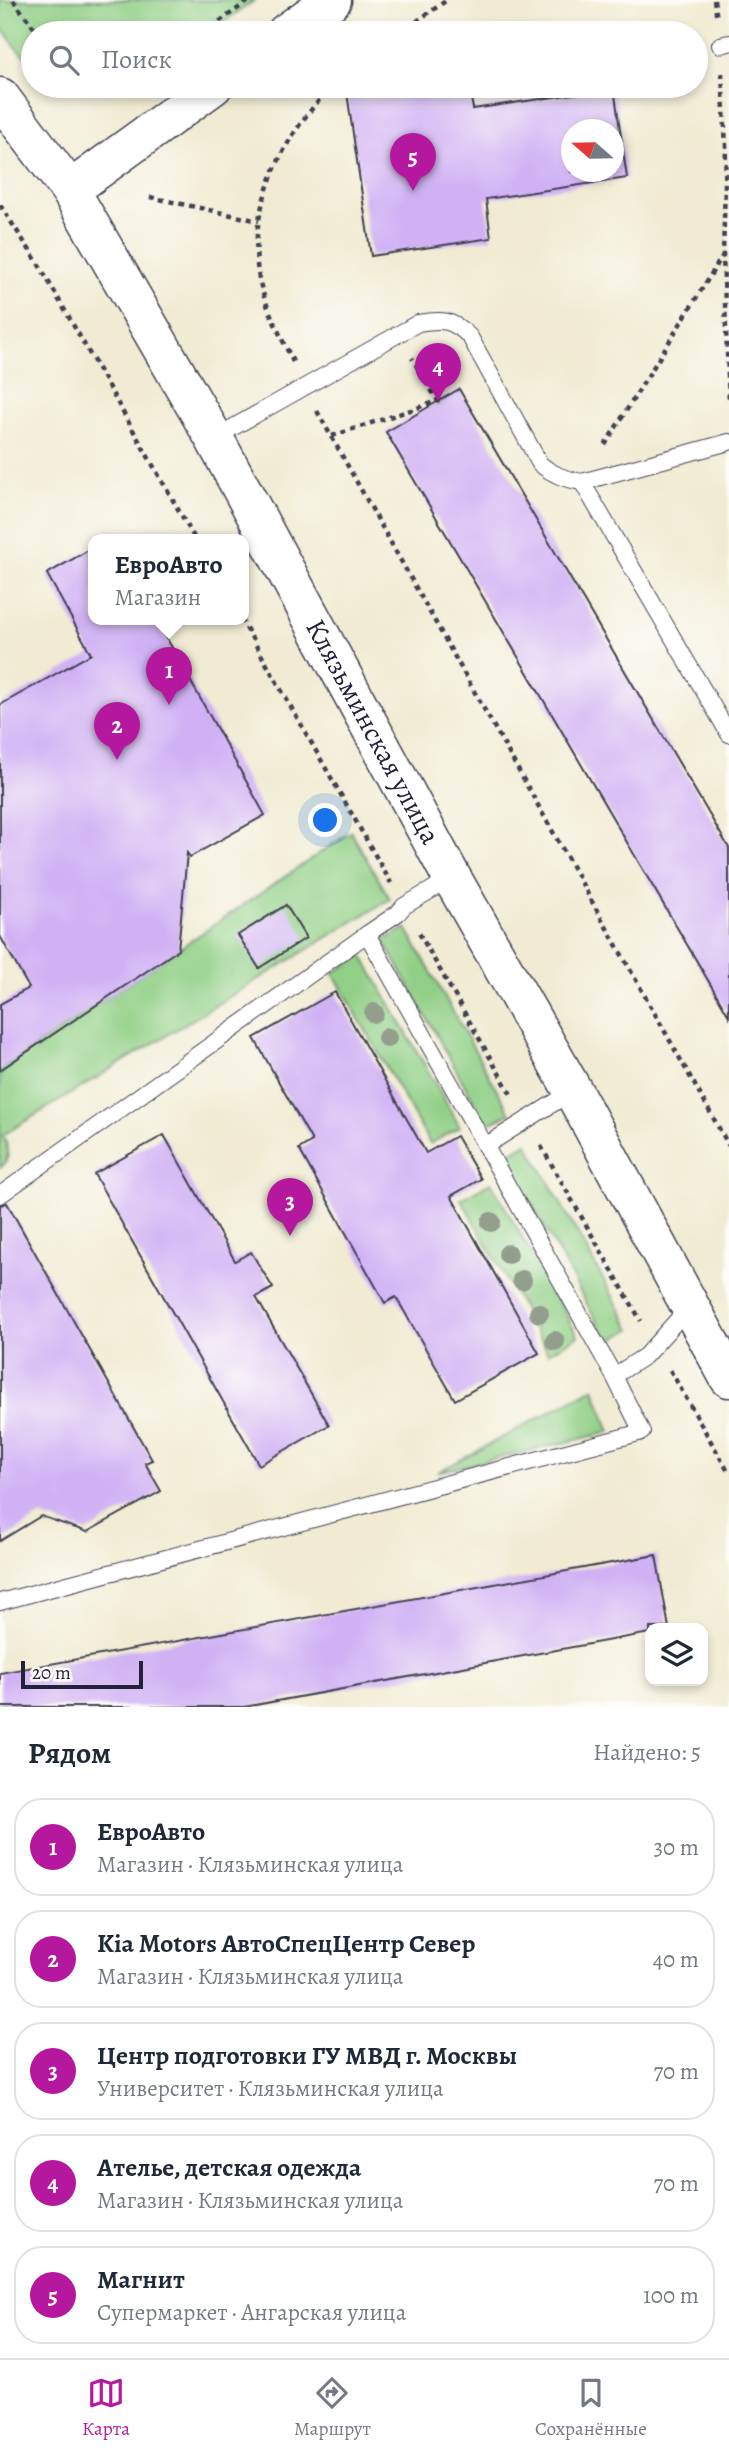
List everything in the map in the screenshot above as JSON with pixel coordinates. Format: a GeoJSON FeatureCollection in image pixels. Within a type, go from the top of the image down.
{"type":"FeatureCollection","features":[{"type":"Feature","properties":{"kind":"street"},"geometry":{"type":"LineString","coordinates":[[303,21],[332,0]]}},
{"type":"Feature","properties":{"kind":"street","name":"Клязьминская улица"},"geometry":{"type":"LineString","coordinates":[[0,97],[69,190],[214,438],[452,878],[573,1091],[729,1378]]}},
{"type":"Feature","properties":{"kind":"street"},"geometry":{"type":"LineString","coordinates":[[69,190],[196,98]]}},
{"type":"Feature","properties":{"kind":"lane"},"geometry":{"type":"LineString","coordinates":[[214,438],[418,323],[437,320],[457,324],[470,337],[540,464],[550,473],[582,482],[729,442]]}},
{"type":"Feature","properties":{"kind":"lane"},"geometry":{"type":"LineString","coordinates":[[582,482],[729,734]]}},
{"type":"Feature","properties":{"kind":"lane"},"geometry":{"type":"LineString","coordinates":[[0,1195],[398,913],[404,906],[452,878]]}},
{"type":"Feature","properties":{"kind":"lane"},"geometry":{"type":"LineString","coordinates":[[0,1602],[642,1432],[614,1376],[367,934]]}},
{"type":"Feature","properties":{"kind":"lane"},"geometry":{"type":"LineString","coordinates":[[485,1146],[573,1091]]}},
{"type":"Feature","properties":{"kind":"lane"},"geometry":{"type":"LineString","coordinates":[[614,1376],[645,1356],[690,1306]]}},
{"type":"Feature","properties":{"kind":"path"},"geometry":{"type":"LineString","coordinates":[[13,0],[29,21]]}},
{"type":"Feature","properties":{"kind":"path"},"geometry":{"type":"LineString","coordinates":[[220,21],[250,0]]}},
{"type":"Feature","properties":{"kind":"path"},"geometry":{"type":"LineString","coordinates":[[417,21],[447,0]]}},
{"type":"Feature","properties":{"kind":"path"},"geometry":{"type":"LineString","coordinates":[[714,0],[724,44],[728,147],[723,255],[729,401]]}},
{"type":"Feature","properties":{"kind":"path"},"geometry":{"type":"LineString","coordinates":[[320,98],[289,141],[268,186],[259,221],[258,273],[272,317],[304,386],[729,1146]]}},
{"type":"Feature","properties":{"kind":"path"},"geometry":{"type":"LineString","coordinates":[[150,197],[259,221]]}},
{"type":"Feature","properties":{"kind":"path"},"geometry":{"type":"LineString","coordinates":[[0,205],[38,263],[192,534]]}},
{"type":"Feature","properties":{"kind":"path"},"geometry":{"type":"LineString","coordinates":[[723,255],[729,257]]}},
{"type":"Feature","properties":{"kind":"path"},"geometry":{"type":"LineString","coordinates":[[582,482],[723,255]]}},
{"type":"Feature","properties":{"kind":"path"},"geometry":{"type":"LineString","coordinates":[[332,436],[438,401],[397,335]]}},
{"type":"Feature","properties":{"kind":"path"},"geometry":{"type":"LineString","coordinates":[[729,337],[726,352],[729,358]]}},
{"type":"Feature","properties":{"kind":"path"},"geometry":{"type":"LineString","coordinates":[[243,625],[729,1473]]}},
{"type":"Feature","properties":{"kind":"green space"},"geometry":{"type":"Polygon","coordinates":[[[0,0],[255,0],[225,21],[21,21],[21,53],[0,25],[0,0]]]}},
{"type":"Feature","properties":{"kind":"green space"},"geometry":{"type":"Polygon","coordinates":[[[351,832],[390,899],[3,1135],[8,1157],[0,1168],[0,1070],[351,832]]]}},
{"type":"Feature","properties":{"kind":"green space"},"geometry":{"type":"Polygon","coordinates":[[[406,928],[510,1113],[487,1125],[384,941],[406,928]]]}},
{"type":"Feature","properties":{"kind":"green space"},"geometry":{"type":"Polygon","coordinates":[[[362,955],[460,1127],[430,1144],[333,973],[362,955]]]}},
{"type":"Feature","properties":{"kind":"green space"},"geometry":{"type":"Polygon","coordinates":[[[527,1143],[631,1329],[608,1342],[505,1156],[527,1143]]]}},
{"type":"Feature","properties":{"kind":"green space"},"geometry":{"type":"Polygon","coordinates":[[[491,1182],[578,1336],[548,1353],[461,1199],[491,1182]]]}},
{"type":"Feature","properties":{"kind":"green space"},"geometry":{"type":"Polygon","coordinates":[[[594,1388],[610,1432],[438,1472],[594,1388]]]}},
{"type":"Feature","properties":{"kind":"building"},"geometry":{"type":"Polygon","coordinates":[[[348,98],[471,98],[473,109],[547,98],[615,98],[618,119],[561,119],[561,182],[600,182],[486,199],[491,238],[371,256],[348,98]]]}},
{"type":"Feature","properties":{"kind":"building"},"geometry":{"type":"Polygon","coordinates":[[[624,157],[627,178],[624,178],[624,157]]]}},
{"type":"Feature","properties":{"kind":"building"},"geometry":{"type":"Polygon","coordinates":[[[459,389],[729,848],[729,1016],[386,432],[459,389]]]}},
{"type":"Feature","properties":{"kind":"building"},"geometry":{"type":"Polygon","coordinates":[[[88,550],[88,625],[159,625],[265,815],[190,857],[187,853],[178,950],[0,1070],[0,1004],[29,988],[0,936],[0,705],[91,654],[47,574],[88,550]]]}},
{"type":"Feature","properties":{"kind":"building"},"geometry":{"type":"Polygon","coordinates":[[[286,905],[306,938],[259,968],[238,935],[286,905]]]}},
{"type":"Feature","properties":{"kind":"building"},"geometry":{"type":"Polygon","coordinates":[[[335,992],[426,1153],[456,1136],[481,1179],[451,1196],[539,1353],[455,1400],[396,1297],[385,1303],[299,1149],[312,1141],[254,1038],[335,992]]]}},
{"type":"Feature","properties":{"kind":"building"},"geometry":{"type":"Polygon","coordinates":[[[164,1135],[235,1261],[251,1252],[273,1288],[256,1297],[329,1425],[259,1465],[94,1174],[164,1135]]]}},
{"type":"Feature","properties":{"kind":"building"},"geometry":{"type":"Polygon","coordinates":[[[7,1203],[152,1460],[145,1463],[161,1491],[87,1532],[41,1516],[0,1541],[0,1205],[7,1203]]]}},
{"type":"Feature","properties":{"kind":"building"},"geometry":{"type":"Polygon","coordinates":[[[656,1555],[668,1623],[645,1623],[645,1634],[244,1707],[0,1707],[0,1673],[656,1555]]]}},
{"type":"Feature","properties":{"kind":"place","name":"Магнит"},"geometry":{"type":"Point","coordinates":[413,191]}},
{"type":"Feature","properties":{"kind":"place","name":"Ателье, детская одежда"},"geometry":{"type":"Point","coordinates":[438,401]}},
{"type":"Feature","properties":{"kind":"place","name":"ЕвроАвто"},"geometry":{"type":"Point","coordinates":[169,705]}},
{"type":"Feature","properties":{"kind":"place","name":"Kia Motors АвтоСпецЦентр Север"},"geometry":{"type":"Point","coordinates":[117,760]}},
{"type":"Feature","properties":{"kind":"place","name":"Центр подготовки ГУ МВД г. Москвы"},"geometry":{"type":"Point","coordinates":[290,1236]}}]}
